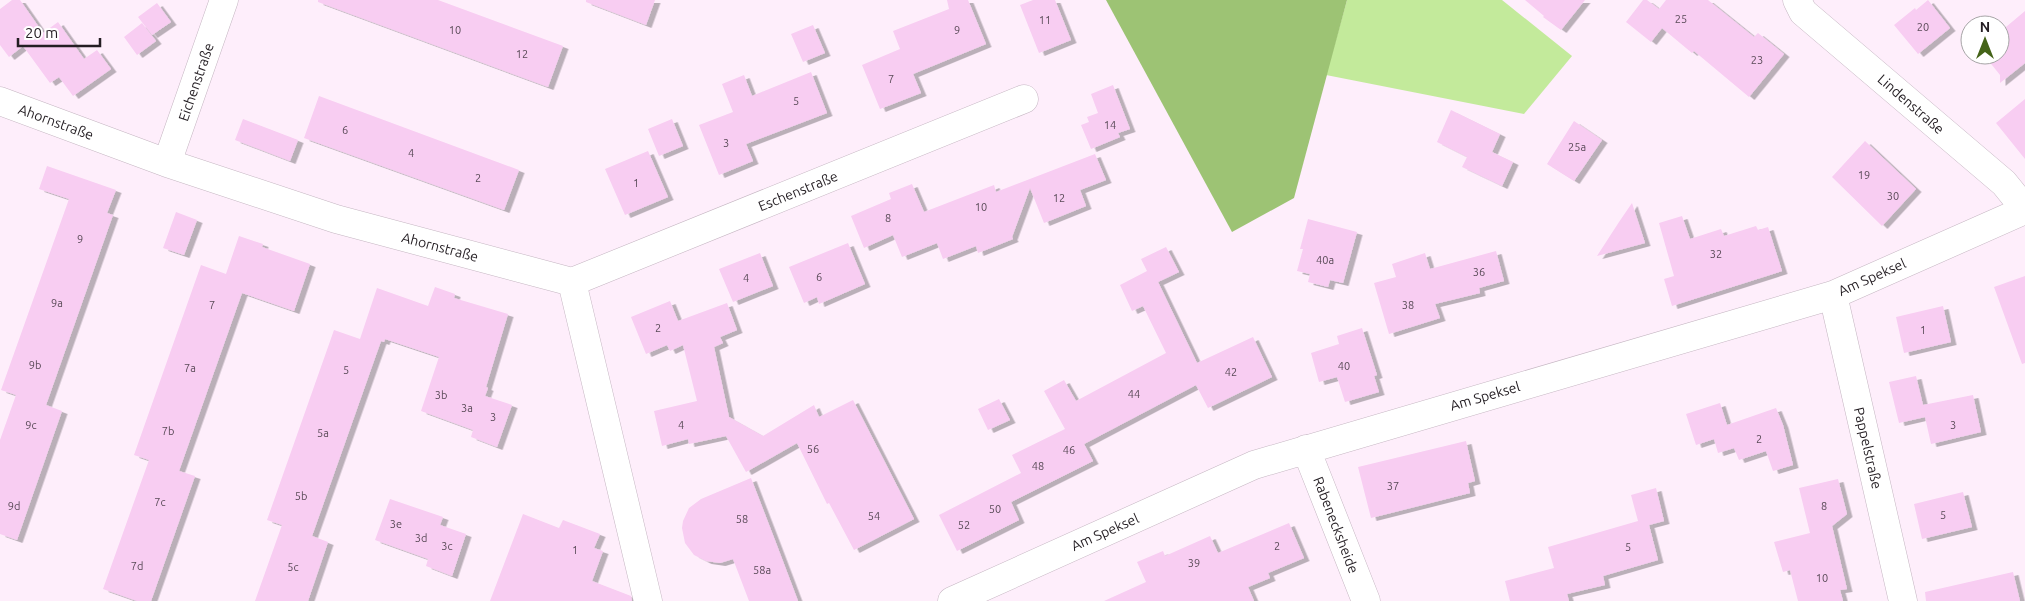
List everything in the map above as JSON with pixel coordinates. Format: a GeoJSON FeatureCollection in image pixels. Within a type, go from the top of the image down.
{"type":"FeatureCollection","features":[{"type":"Feature","properties":{"kind":"street","name":"Eichenstraße"},"geometry":{"type":"LineString","coordinates":[[167,163],[224,0]]}},
{"type":"Feature","properties":{"kind":"street","name":"Lindenstraße"},"geometry":{"type":"LineString","coordinates":[[1797,0],[1803,12],[2004,183],[2025,210]]}},
{"type":"Feature","properties":{"kind":"street","name":"Eschenstraße"},"geometry":{"type":"LineString","coordinates":[[572,282],[1024,99]]}},
{"type":"Feature","properties":{"kind":"street","name":"Ahornstraße"},"geometry":{"type":"LineString","coordinates":[[0,101],[167,163],[336,219],[572,282]]}},
{"type":"Feature","properties":{"kind":"street","name":"Am Speksel"},"geometry":{"type":"LineString","coordinates":[[952,601],[1254,465],[1833,295],[2025,210]]}},
{"type":"Feature","properties":{"kind":"street"},"geometry":{"type":"LineString","coordinates":[[572,282],[648,601]]}},
{"type":"Feature","properties":{"kind":"street","name":"Pappelstraße"},"geometry":{"type":"LineString","coordinates":[[1833,295],[1903,601]]}},
{"type":"Feature","properties":{"kind":"street","name":"Rabenecksheide"},"geometry":{"type":"LineString","coordinates":[[1306,449],[1366,601]]}},
{"type":"Feature","properties":{"kind":"green space"},"geometry":{"type":"Polygon","coordinates":[[[1106,0],[1347,0],[1294,198],[1232,232],[1106,0]]]}},
{"type":"Feature","properties":{"kind":"green space"},"geometry":{"type":"Polygon","coordinates":[[[1347,0],[1502,0],[1572,56],[1524,114],[1326,75],[1347,0]]]}},
{"type":"Feature","properties":{"kind":"building"},"geometry":{"type":"Polygon","coordinates":[[[12,0],[20,0],[43,33],[58,22],[84,59],[97,50],[111,69],[73,96],[59,77],[50,83],[23,46],[9,57],[0,45],[0,9],[12,0]]]}},
{"type":"Feature","properties":{"kind":"building"},"geometry":{"type":"Polygon","coordinates":[[[318,0],[438,0],[563,46],[548,87],[318,2],[318,0]]]}},
{"type":"Feature","properties":{"kind":"building"},"geometry":{"type":"Polygon","coordinates":[[[586,0],[655,0],[646,25],[586,2],[586,0]]]}},
{"type":"Feature","properties":{"kind":"building"},"geometry":{"type":"Polygon","coordinates":[[[947,0],[968,0],[986,44],[913,74],[921,93],[880,109],[862,65],[900,49],[893,31],[949,9],[947,0]]]}},
{"type":"Feature","properties":{"kind":"building"},"geometry":{"type":"Polygon","coordinates":[[[1033,0],[1055,0],[1071,40],[1039,53],[1020,5],[1033,0]]]}},
{"type":"Feature","properties":{"kind":"building"},"geometry":{"type":"Polygon","coordinates":[[[1525,0],[1585,0],[1561,30],[1543,17],[1525,0]]]}},
{"type":"Feature","properties":{"kind":"building"},"geometry":{"type":"Polygon","coordinates":[[[1643,0],[1647,0],[1659,9],[1666,0],[1708,0],[1754,37],[1758,33],[1784,54],[1749,97],[1694,51],[1692,53],[1662,28],[1651,42],[1626,22],[1643,0]]]}},
{"type":"Feature","properties":{"kind":"building"},"geometry":{"type":"Polygon","coordinates":[[[1928,0],[1950,28],[1918,54],[1894,25],[1928,0]]]}},
{"type":"Feature","properties":{"kind":"building"},"geometry":{"type":"Polygon","coordinates":[[[157,3],[171,22],[152,35],[138,17],[157,3]]]}},
{"type":"Feature","properties":{"kind":"building"},"geometry":{"type":"Polygon","coordinates":[[[2025,11],[2025,63],[2000,83],[2000,75],[1992,65],[2010,65],[2010,24],[2025,11]]]}},
{"type":"Feature","properties":{"kind":"building"},"geometry":{"type":"Polygon","coordinates":[[[142,23],[156,41],[137,55],[124,37],[142,23]]]}},
{"type":"Feature","properties":{"kind":"building"},"geometry":{"type":"Polygon","coordinates":[[[813,25],[825,53],[803,62],[791,34],[813,25]]]}},
{"type":"Feature","properties":{"kind":"building"},"geometry":{"type":"Polygon","coordinates":[[[811,72],[827,113],[746,144],[753,161],[719,175],[699,125],[733,112],[722,84],[744,75],[752,96],[811,72]]]}},
{"type":"Feature","properties":{"kind":"building"},"geometry":{"type":"Polygon","coordinates":[[[1113,85],[1130,129],[1118,133],[1120,137],[1091,149],[1081,125],[1089,122],[1087,117],[1098,113],[1091,94],[1113,85]]]}},
{"type":"Feature","properties":{"kind":"building"},"geometry":{"type":"Polygon","coordinates":[[[319,96],[519,170],[504,210],[304,138],[319,96]]]}},
{"type":"Feature","properties":{"kind":"building"},"geometry":{"type":"Polygon","coordinates":[[[2025,99],[2025,159],[1996,123],[2025,99]]]}},
{"type":"Feature","properties":{"kind":"building"},"geometry":{"type":"Polygon","coordinates":[[[1451,110],[1500,134],[1492,152],[1513,162],[1502,186],[1462,167],[1467,157],[1437,142],[1451,110]]]}},
{"type":"Feature","properties":{"kind":"building"},"geometry":{"type":"Polygon","coordinates":[[[243,119],[298,140],[290,161],[235,140],[243,119]]]}},
{"type":"Feature","properties":{"kind":"building"},"geometry":{"type":"Polygon","coordinates":[[[672,119],[683,146],[659,156],[648,129],[672,119]]]}},
{"type":"Feature","properties":{"kind":"building"},"geometry":{"type":"Polygon","coordinates":[[[1574,121],[1602,140],[1574,181],[1547,164],[1574,121]]]}},
{"type":"Feature","properties":{"kind":"building"},"geometry":{"type":"Polygon","coordinates":[[[1865,141],[1916,189],[1882,226],[1832,177],[1865,141]]]}},
{"type":"Feature","properties":{"kind":"building"},"geometry":{"type":"Polygon","coordinates":[[[648,151],[668,197],[625,215],[605,169],[648,151]]]}},
{"type":"Feature","properties":{"kind":"building"},"geometry":{"type":"Polygon","coordinates":[[[1095,154],[1106,180],[1080,190],[1086,206],[1044,223],[1030,188],[1012,237],[1013,239],[978,253],[976,246],[943,259],[937,243],[902,257],[893,235],[864,248],[851,216],[891,199],[889,193],[912,184],[924,212],[994,185],[996,192],[1095,154]]]}},
{"type":"Feature","properties":{"kind":"building"},"geometry":{"type":"Polygon","coordinates":[[[47,166],[116,190],[107,213],[113,215],[46,405],[62,411],[17,540],[0,534],[0,440],[16,395],[1,390],[69,199],[39,189],[47,166]]]}},
{"type":"Feature","properties":{"kind":"building"},"geometry":{"type":"Polygon","coordinates":[[[1632,203],[1645,243],[1597,256],[1619,222],[1632,203]]]}},
{"type":"Feature","properties":{"kind":"building"},"geometry":{"type":"Polygon","coordinates":[[[176,212],[197,220],[184,255],[163,248],[176,212]]]}},
{"type":"Feature","properties":{"kind":"building"},"geometry":{"type":"Polygon","coordinates":[[[1682,216],[1690,239],[1721,229],[1724,236],[1756,226],[1758,230],[1768,227],[1782,271],[1672,306],[1664,279],[1674,276],[1659,223],[1682,216]]]}},
{"type":"Feature","properties":{"kind":"building"},"geometry":{"type":"Polygon","coordinates":[[[1308,219],[1357,232],[1343,283],[1330,280],[1328,287],[1308,282],[1310,274],[1297,271],[1303,249],[1300,249],[1308,219]]]}},
{"type":"Feature","properties":{"kind":"building"},"geometry":{"type":"Polygon","coordinates":[[[239,236],[263,244],[262,247],[310,264],[294,311],[242,293],[179,471],[195,476],[151,601],[137,601],[103,589],[149,460],[134,455],[201,265],[226,274],[239,236]]]}},
{"type":"Feature","properties":{"kind":"building"},"geometry":{"type":"Polygon","coordinates":[[[848,243],[865,284],[819,304],[817,297],[804,303],[789,267],[848,243]]]}},
{"type":"Feature","properties":{"kind":"building"},"geometry":{"type":"Polygon","coordinates":[[[1166,247],[1179,272],[1158,282],[1197,363],[1253,337],[1272,377],[1208,408],[1196,385],[1084,444],[1093,461],[1011,502],[1019,520],[957,551],[939,515],[1021,473],[1012,455],[1065,429],[1044,391],[1064,380],[1076,401],[1166,353],[1143,306],[1132,311],[1120,285],[1147,271],[1141,259],[1166,247]]]}},
{"type":"Feature","properties":{"kind":"building"},"geometry":{"type":"Polygon","coordinates":[[[1496,251],[1504,281],[1479,288],[1480,293],[1435,304],[1440,318],[1389,334],[1374,283],[1396,277],[1392,264],[1425,253],[1430,269],[1496,251]]]}},
{"type":"Feature","properties":{"kind":"building"},"geometry":{"type":"Polygon","coordinates":[[[760,253],[773,286],[733,302],[719,269],[760,253]]]}},
{"type":"Feature","properties":{"kind":"building"},"geometry":{"type":"Polygon","coordinates":[[[2025,276],[2025,363],[2022,364],[1994,287],[2025,276]]]}},
{"type":"Feature","properties":{"kind":"building"},"geometry":{"type":"Polygon","coordinates":[[[435,287],[455,294],[454,298],[508,314],[485,396],[512,405],[497,447],[471,437],[473,430],[421,411],[439,357],[385,339],[384,342],[381,341],[312,536],[328,542],[308,601],[255,601],[282,525],[267,520],[334,330],[360,339],[377,288],[428,306],[435,287]]]}},
{"type":"Feature","properties":{"kind":"building"},"geometry":{"type":"Polygon","coordinates":[[[670,301],[678,321],[727,303],[737,330],[720,337],[723,343],[714,347],[729,417],[763,436],[814,405],[819,417],[853,400],[914,519],[854,550],[829,503],[827,504],[797,443],[746,472],[726,436],[689,444],[688,439],[662,446],[654,411],[697,401],[683,345],[670,351],[667,345],[646,354],[631,317],[670,301]]]}},
{"type":"Feature","properties":{"kind":"building"},"geometry":{"type":"Polygon","coordinates":[[[1943,306],[1951,342],[1904,353],[1896,317],[1943,306]]]}},
{"type":"Feature","properties":{"kind":"building"},"geometry":{"type":"Polygon","coordinates":[[[1362,328],[1377,375],[1374,376],[1379,392],[1345,402],[1337,377],[1319,382],[1311,353],[1339,344],[1337,336],[1362,328]]]}},
{"type":"Feature","properties":{"kind":"building"},"geometry":{"type":"Polygon","coordinates":[[[1916,376],[1923,405],[1973,395],[1981,432],[1931,444],[1925,417],[1899,423],[1889,382],[1916,376]]]}},
{"type":"Feature","properties":{"kind":"building"},"geometry":{"type":"Polygon","coordinates":[[[999,399],[1010,420],[988,430],[978,409],[999,399]]]}},
{"type":"Feature","properties":{"kind":"building"},"geometry":{"type":"Polygon","coordinates":[[[1720,403],[1727,425],[1776,408],[1783,425],[1793,465],[1773,471],[1766,451],[1739,460],[1734,448],[1718,453],[1714,439],[1696,445],[1686,414],[1720,403]]]}},
{"type":"Feature","properties":{"kind":"building"},"geometry":{"type":"Polygon","coordinates":[[[1466,441],[1475,481],[1468,483],[1470,493],[1371,518],[1358,467],[1466,441]]]}},
{"type":"Feature","properties":{"kind":"building"},"geometry":{"type":"Polygon","coordinates":[[[751,478],[798,601],[749,601],[733,559],[720,563],[706,561],[694,555],[685,543],[682,528],[689,508],[701,499],[751,478]]]}},
{"type":"Feature","properties":{"kind":"building"},"geometry":{"type":"Polygon","coordinates":[[[1838,479],[1847,514],[1832,526],[1847,589],[1840,590],[1843,601],[1798,601],[1790,570],[1783,572],[1774,542],[1810,533],[1799,488],[1838,479]]]}},
{"type":"Feature","properties":{"kind":"building"},"geometry":{"type":"Polygon","coordinates":[[[1656,488],[1664,521],[1649,525],[1658,560],[1603,576],[1605,585],[1567,594],[1569,601],[1510,601],[1505,581],[1554,568],[1548,547],[1638,521],[1631,495],[1656,488]]]}},
{"type":"Feature","properties":{"kind":"building"},"geometry":{"type":"Polygon","coordinates":[[[1963,492],[1972,527],[1922,539],[1914,504],[1963,492]]]}},
{"type":"Feature","properties":{"kind":"building"},"geometry":{"type":"Polygon","coordinates":[[[390,499],[443,517],[440,525],[466,534],[452,576],[426,566],[428,559],[375,540],[390,499]]]}},
{"type":"Feature","properties":{"kind":"building"},"geometry":{"type":"Polygon","coordinates":[[[523,514],[559,528],[563,520],[600,534],[594,548],[603,551],[592,581],[631,596],[632,601],[490,601],[523,514]]]}},
{"type":"Feature","properties":{"kind":"building"},"geometry":{"type":"Polygon","coordinates":[[[1289,523],[1304,558],[1268,573],[1270,578],[1248,587],[1254,601],[1104,601],[1146,582],[1137,562],[1163,551],[1165,556],[1210,536],[1218,553],[1289,523]]]}},
{"type":"Feature","properties":{"kind":"building"},"geometry":{"type":"Polygon","coordinates":[[[2013,572],[2020,601],[1926,601],[1925,592],[2013,572]]]}}]}
